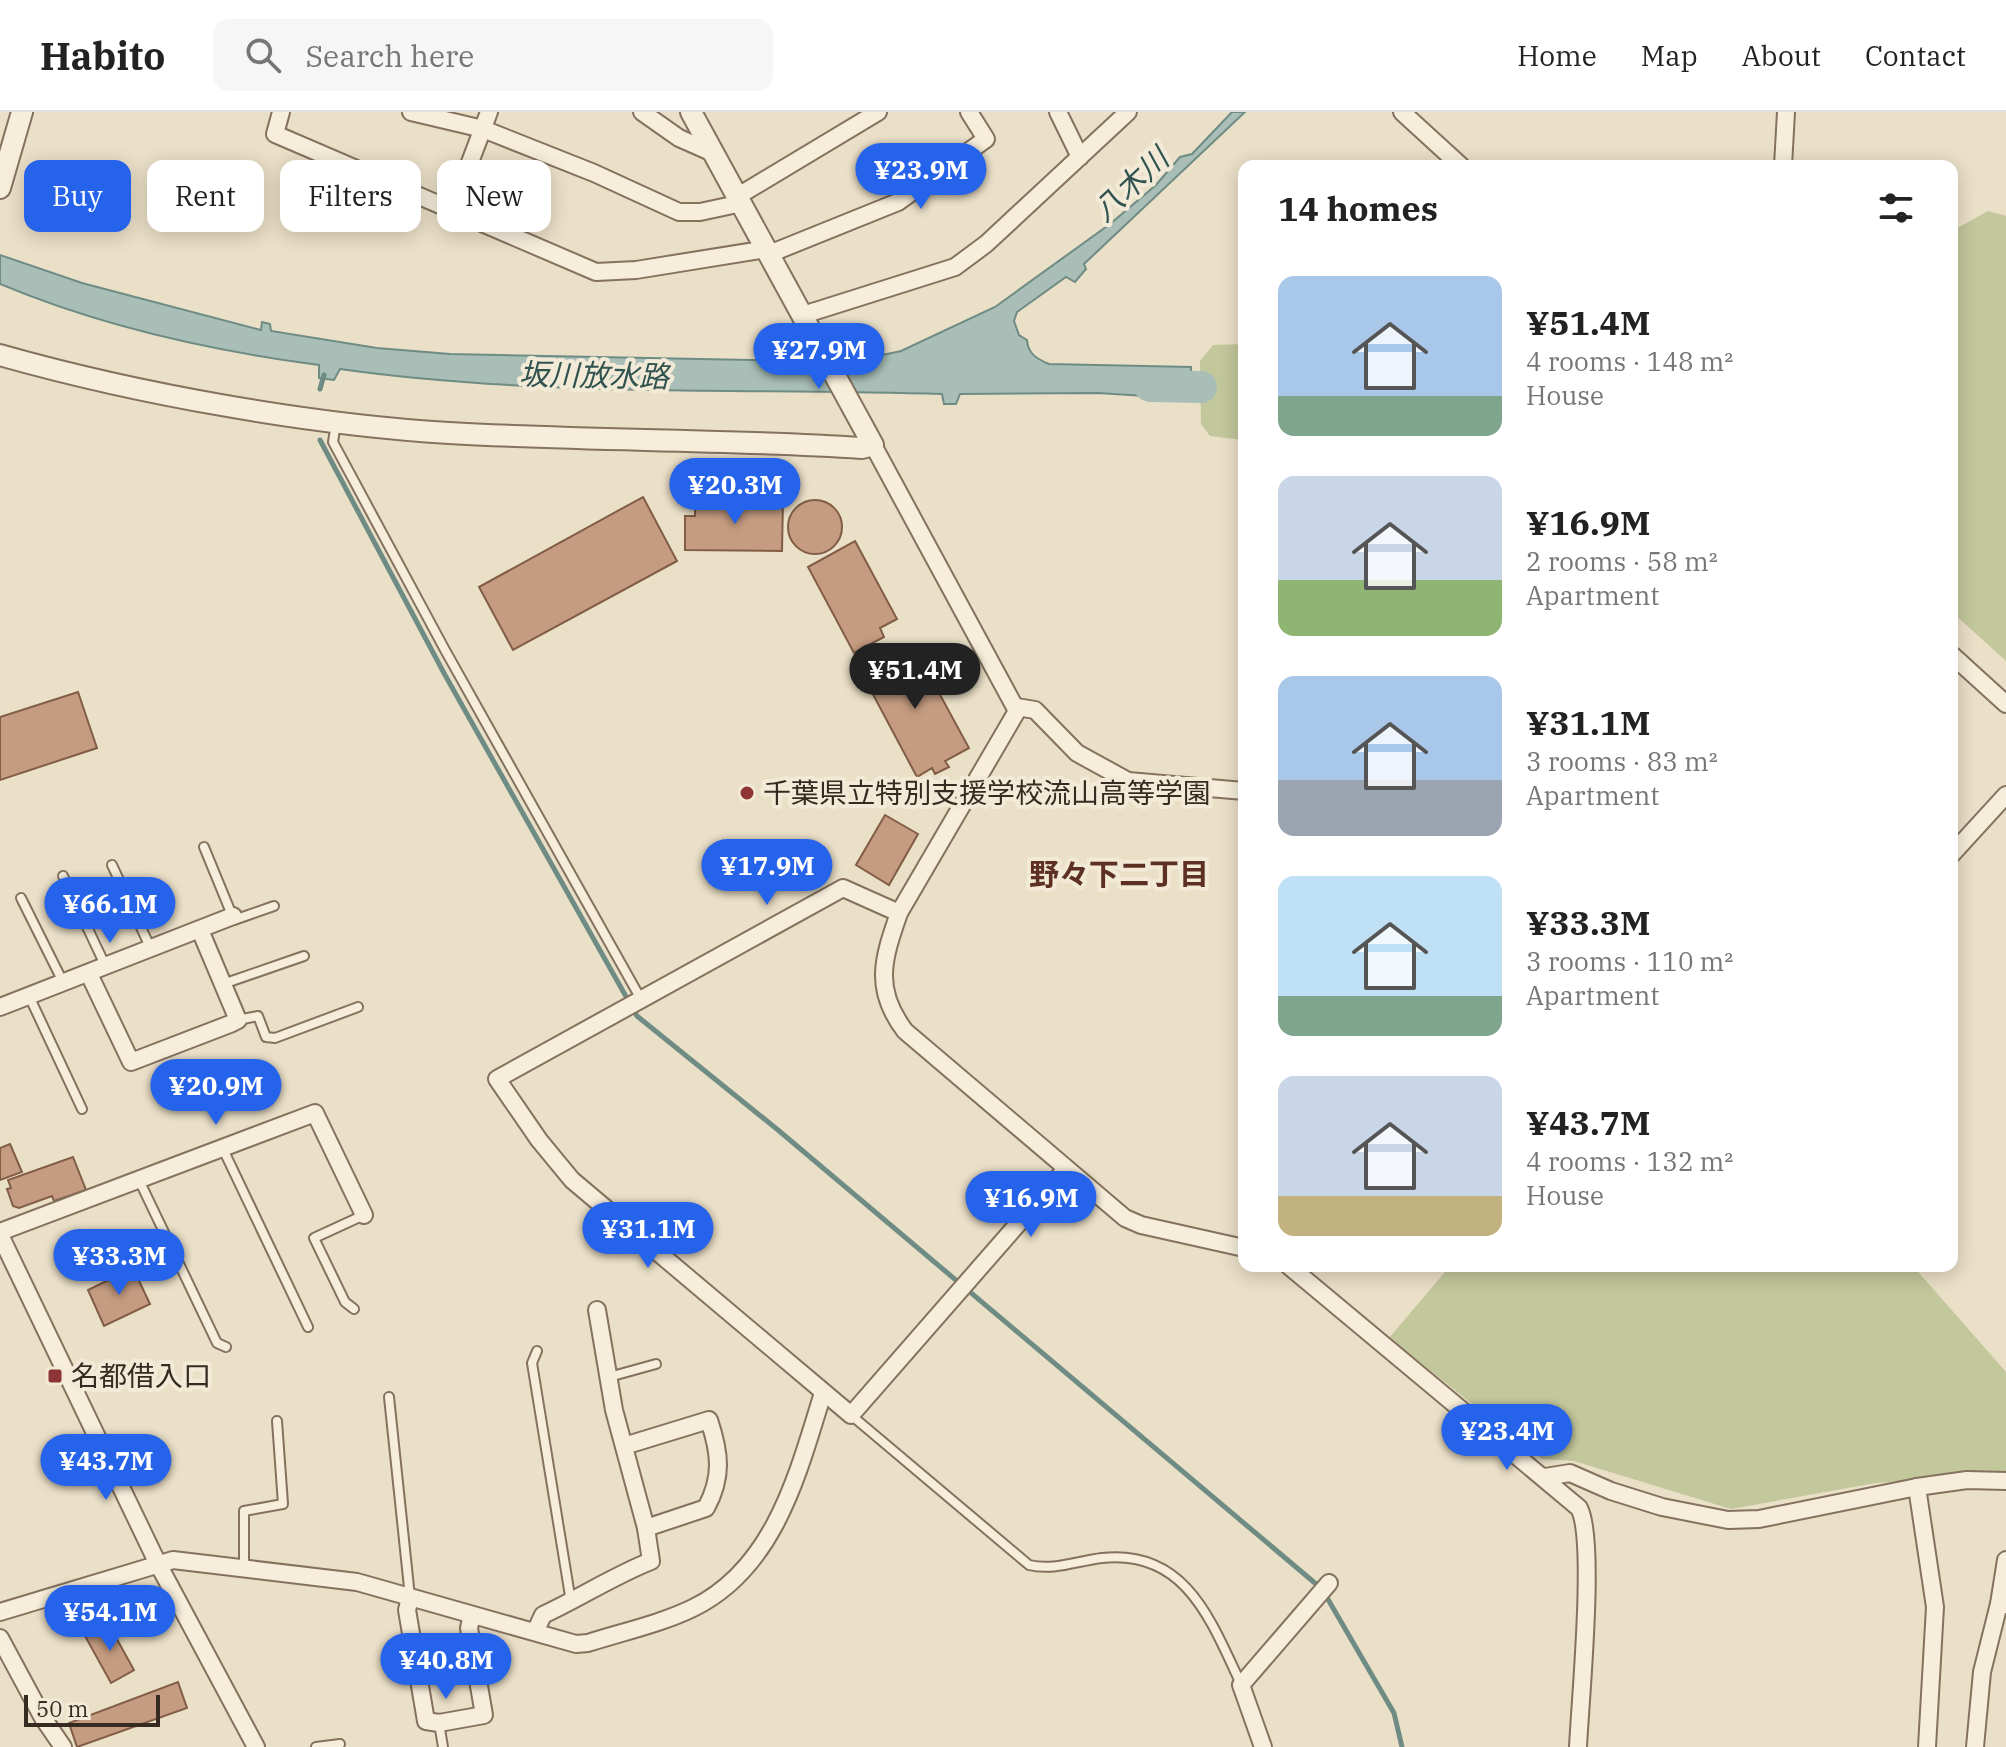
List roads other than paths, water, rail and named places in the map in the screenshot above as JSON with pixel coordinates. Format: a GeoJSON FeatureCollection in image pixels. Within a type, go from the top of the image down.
{"type":"FeatureCollection","features":[{"type":"Feature","properties":{"kind":"street"},"geometry":{"type":"LineString","coordinates":[[0,188],[8,138],[22,112]]}},
{"type":"Feature","properties":{"kind":"street"},"geometry":{"type":"LineString","coordinates":[[281,112],[275,134],[437,204]]}},
{"type":"Feature","properties":{"kind":"street"},"geometry":{"type":"LineString","coordinates":[[411,112],[483,129],[594,173],[679,212],[700,212],[740,200],[878,112]]}},
{"type":"Feature","properties":{"kind":"street"},"geometry":{"type":"LineString","coordinates":[[471,160],[489,112]]}},
{"type":"Feature","properties":{"kind":"street"},"geometry":{"type":"LineString","coordinates":[[642,112],[679,138],[713,153]]}},
{"type":"Feature","properties":{"kind":"street"},"geometry":{"type":"LineString","coordinates":[[691,112],[1017,707]]}},
{"type":"Feature","properties":{"kind":"street"},"geometry":{"type":"LineString","coordinates":[[503,232],[596,272],[636,270],[768,252],[883,209],[921,188],[986,139],[969,112]]}},
{"type":"Feature","properties":{"kind":"street"},"geometry":{"type":"LineString","coordinates":[[1058,112],[1071,133],[1080,157]]}},
{"type":"Feature","properties":{"kind":"street"},"geometry":{"type":"LineString","coordinates":[[807,322],[955,267],[986,244],[1128,112]]}},
{"type":"Feature","properties":{"kind":"street"},"geometry":{"type":"LineString","coordinates":[[1402,112],[1454,160]]}},
{"type":"Feature","properties":{"kind":"street"},"geometry":{"type":"LineString","coordinates":[[1783,160],[1786,112]]}},
{"type":"Feature","properties":{"kind":"street"},"geometry":{"type":"LineString","coordinates":[[0,355],[154,390],[336,422],[450,433],[862,448],[869,438]]}},
{"type":"Feature","properties":{"kind":"street"},"geometry":{"type":"LineString","coordinates":[[1958,660],[2006,704]]}},
{"type":"Feature","properties":{"kind":"street"},"geometry":{"type":"LineString","coordinates":[[1017,707],[1035,710],[1077,753],[1128,781],[1238,790]]}},
{"type":"Feature","properties":{"kind":"street"},"geometry":{"type":"LineString","coordinates":[[1017,707],[899,913],[887,946],[884,996],[893,1016],[905,1031],[1125,1218],[1141,1225],[1238,1247]]}},
{"type":"Feature","properties":{"kind":"street"},"geometry":{"type":"LineString","coordinates":[[1958,847],[2006,795]]}},
{"type":"Feature","properties":{"kind":"street"},"geometry":{"type":"LineString","coordinates":[[899,913],[843,888],[497,1079],[539,1140],[572,1180],[851,1415],[1065,1170]]}},
{"type":"Feature","properties":{"kind":"street"},"geometry":{"type":"LineString","coordinates":[[0,1007],[233,916]]}},
{"type":"Feature","properties":{"kind":"street"},"geometry":{"type":"LineString","coordinates":[[89,974],[131,1062],[238,1020],[200,930]]}},
{"type":"Feature","properties":{"kind":"street"},"geometry":{"type":"LineString","coordinates":[[256,1747],[157,1562],[0,1234],[315,1113],[364,1215]]}},
{"type":"Feature","properties":{"kind":"street"},"geometry":{"type":"LineString","coordinates":[[1296,1272],[1579,1508],[1585,1520],[1578,1747]]}},
{"type":"Feature","properties":{"kind":"street"},"geometry":{"type":"LineString","coordinates":[[536,1630],[543,1615],[572,1602],[616,1574],[651,1561],[646,1528],[608,1377],[597,1310]]}},
{"type":"Feature","properties":{"kind":"street"},"geometry":{"type":"LineString","coordinates":[[0,1612],[157,1562],[173,1560],[357,1582],[536,1630],[576,1644],[588,1643],[676,1615],[728,1586],[756,1554],[780,1514],[823,1393]]}},
{"type":"Feature","properties":{"kind":"street"},"geometry":{"type":"LineString","coordinates":[[624,1446],[709,1420],[719,1450],[718,1487],[706,1508],[646,1528]]}},
{"type":"Feature","properties":{"kind":"street"},"geometry":{"type":"LineString","coordinates":[[1545,1477],[1570,1473],[1611,1491],[1662,1507],[1728,1520],[1759,1519],[1917,1487],[1967,1480],[2006,1481]]}},
{"type":"Feature","properties":{"kind":"street"},"geometry":{"type":"LineString","coordinates":[[1917,1487],[1935,1607],[1927,1747]]}},
{"type":"Feature","properties":{"kind":"street"},"geometry":{"type":"LineString","coordinates":[[1975,1747],[1982,1672],[2002,1605],[2006,1560]]}},
{"type":"Feature","properties":{"kind":"street"},"geometry":{"type":"LineString","coordinates":[[1263,1747],[1241,1685],[1324,1588]]}},
{"type":"Feature","properties":{"kind":"street"},"geometry":{"type":"LineString","coordinates":[[410,1598],[407,1610],[426,1721],[439,1723],[484,1715],[469,1628],[472,1615]]}},
{"type":"Feature","properties":{"kind":"street"},"geometry":{"type":"LineString","coordinates":[[0,1638],[43,1718],[63,1747]]}},
{"type":"Feature","properties":{"kind":"lane"},"geometry":{"type":"LineString","coordinates":[[336,422],[333,442],[445,650],[642,1001]]}},
{"type":"Feature","properties":{"kind":"lane"},"geometry":{"type":"LineString","coordinates":[[204,847],[234,920],[274,906]]}},
{"type":"Feature","properties":{"kind":"lane"},"geometry":{"type":"LineString","coordinates":[[112,865],[151,949]]}},
{"type":"Feature","properties":{"kind":"lane"},"geometry":{"type":"LineString","coordinates":[[63,876],[106,968]]}},
{"type":"Feature","properties":{"kind":"lane"},"geometry":{"type":"LineString","coordinates":[[21,898],[63,983]]}},
{"type":"Feature","properties":{"kind":"lane"},"geometry":{"type":"LineString","coordinates":[[223,984],[304,956]]}},
{"type":"Feature","properties":{"kind":"lane"},"geometry":{"type":"LineString","coordinates":[[29,996],[82,1109]]}},
{"type":"Feature","properties":{"kind":"lane"},"geometry":{"type":"LineString","coordinates":[[238,1020],[258,1016],[266,1037],[275,1038],[358,1007]]}},
{"type":"Feature","properties":{"kind":"lane"},"geometry":{"type":"LineString","coordinates":[[222,1147],[308,1327]]}},
{"type":"Feature","properties":{"kind":"lane"},"geometry":{"type":"LineString","coordinates":[[138,1179],[217,1343],[226,1347]]}},
{"type":"Feature","properties":{"kind":"lane"},"geometry":{"type":"LineString","coordinates":[[354,1309],[345,1302],[314,1238],[364,1215]]}},
{"type":"Feature","properties":{"kind":"lane"},"geometry":{"type":"LineString","coordinates":[[537,1351],[532,1363],[572,1602]]}},
{"type":"Feature","properties":{"kind":"lane"},"geometry":{"type":"LineString","coordinates":[[608,1377],[656,1364]]}},
{"type":"Feature","properties":{"kind":"lane"},"geometry":{"type":"LineString","coordinates":[[389,1397],[410,1598]]}},
{"type":"Feature","properties":{"kind":"lane"},"geometry":{"type":"LineString","coordinates":[[851,1415],[1029,1565],[1042,1568],[1105,1558],[1139,1560],[1169,1572],[1195,1594],[1241,1685]]}},
{"type":"Feature","properties":{"kind":"lane"},"geometry":{"type":"LineString","coordinates":[[244,1568],[244,1511],[283,1504],[277,1421]]}},
{"type":"Feature","properties":{"kind":"lane"},"geometry":{"type":"LineString","coordinates":[[439,1723],[443,1747]]}},
{"type":"Feature","properties":{"kind":"lane"},"geometry":{"type":"LineString","coordinates":[[316,1747],[340,1744]]}},
{"type":"Feature","properties":{"kind":"water"},"geometry":{"type":"Polygon","coordinates":[[[1232,112],[1245,112],[1084,264],[1086,269],[1075,282],[1066,277],[1017,312],[1014,321],[1031,352],[1049,364],[1191,367],[1192,399],[1098,393],[960,394],[956,404],[944,404],[942,394],[565,388],[415,378],[340,369],[334,380],[319,378],[319,365],[157,335],[77,312],[0,284],[0,255],[82,283],[261,330],[262,322],[270,324],[271,331],[377,348],[450,354],[850,362],[901,351],[995,307],[1110,224],[1156,185],[1180,157],[1192,154],[1232,112]]]}},
{"type":"Feature","properties":{"kind":"waterway"},"geometry":{"type":"LineString","coordinates":[[320,389],[324,375]]}},
{"type":"Feature","properties":{"kind":"waterway","name":"坂川放水路"},"geometry":{"type":"LineString","coordinates":[[1150,386],[1201,387]]}},
{"type":"Feature","properties":{"kind":"waterway"},"geometry":{"type":"LineString","coordinates":[[320,440],[445,675],[637,1016],[778,1130],[1322,1589],[1394,1713],[1402,1747]]}},
{"type":"Feature","properties":{"kind":"place","name":"千葉県立特別支援学校流山高等学園"},"geometry":{"type":"Point","coordinates":[747,793]}},
{"type":"Feature","properties":{"kind":"place","name":"名都借入口"},"geometry":{"type":"Point","coordinates":[55,1376]}},
{"type":"Feature","properties":{"kind":"district","name":"野々下二丁目"},"geometry":{"type":"Point","coordinates":[1119,875]}},
{"type":"Feature","properties":{"kind":"water label","name":"八木川"},"geometry":{"type":"Point","coordinates":[1131,185]}}]}
